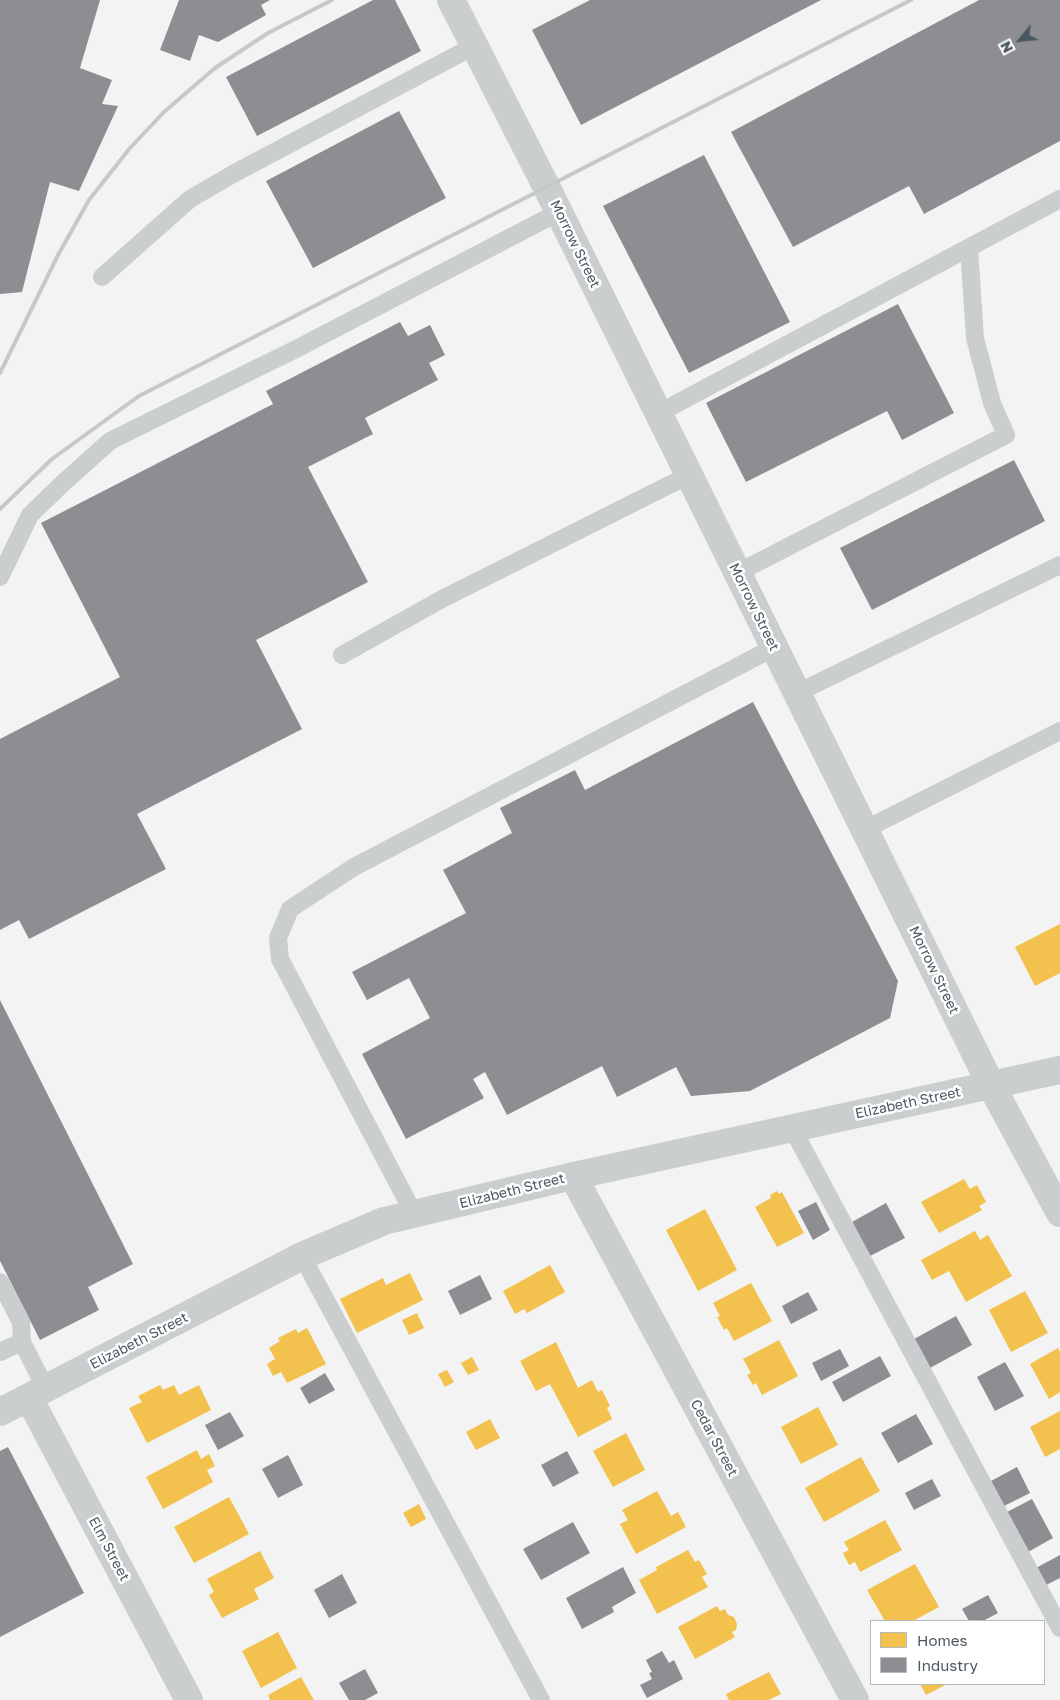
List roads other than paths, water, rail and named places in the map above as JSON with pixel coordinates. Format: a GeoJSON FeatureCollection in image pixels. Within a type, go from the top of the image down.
{"type":"FeatureCollection","features":[{"type":"Feature","properties":{"kind":"street","name":"Morrow Street"},"geometry":{"type":"LineString","coordinates":[[451,0],[559,212],[991,1085],[1060,1213]]}},
{"type":"Feature","properties":{"kind":"street","name":"Elizabeth Street"},"geometry":{"type":"LineString","coordinates":[[0,1412],[302,1256],[384,1221],[573,1176],[1060,1070]]}},
{"type":"Feature","properties":{"kind":"street","name":"Cedar Street"},"geometry":{"type":"LineString","coordinates":[[573,1176],[855,1700]]}},
{"type":"Feature","properties":{"kind":"street","name":"Elm Street"},"geometry":{"type":"LineString","coordinates":[[37,1393],[189,1700]]}},
{"type":"Feature","properties":{"kind":"lane"},"geometry":{"type":"LineString","coordinates":[[102,277],[190,199],[233,174],[474,46]]}},
{"type":"Feature","properties":{"kind":"lane"},"geometry":{"type":"LineString","coordinates":[[659,413],[1060,199]]}},
{"type":"Feature","properties":{"kind":"lane"},"geometry":{"type":"LineString","coordinates":[[0,577],[30,515],[110,441],[300,347],[559,212]]}},
{"type":"Feature","properties":{"kind":"lane"},"geometry":{"type":"LineString","coordinates":[[738,572],[1006,435],[992,403],[975,338],[969,248]]}},
{"type":"Feature","properties":{"kind":"lane"},"geometry":{"type":"LineString","coordinates":[[342,655],[442,599],[689,475]]}},
{"type":"Feature","properties":{"kind":"lane"},"geometry":{"type":"LineString","coordinates":[[797,692],[1060,565]]}},
{"type":"Feature","properties":{"kind":"lane"},"geometry":{"type":"LineString","coordinates":[[414,1214],[280,959],[278,938],[290,909],[354,867],[775,647]]}},
{"type":"Feature","properties":{"kind":"lane"},"geometry":{"type":"LineString","coordinates":[[864,830],[1060,731]]}},
{"type":"Feature","properties":{"kind":"lane"},"geometry":{"type":"LineString","coordinates":[[792,1128],[1060,1628]]}},
{"type":"Feature","properties":{"kind":"lane"},"geometry":{"type":"LineString","coordinates":[[302,1256],[541,1700]]}},
{"type":"Feature","properties":{"kind":"lane"},"geometry":{"type":"LineString","coordinates":[[0,1282],[21,1322],[22,1342],[37,1393]]}},
{"type":"Feature","properties":{"kind":"lane"},"geometry":{"type":"LineString","coordinates":[[0,1352],[22,1342]]}},
{"type":"Feature","properties":{"kind":"railway"},"geometry":{"type":"LineString","coordinates":[[0,373],[58,255],[89,200],[130,148],[164,112],[215,68],[268,33],[332,0]]}},
{"type":"Feature","properties":{"kind":"railway"},"geometry":{"type":"LineString","coordinates":[[0,509],[52,459],[139,396],[911,0]]}}]}
